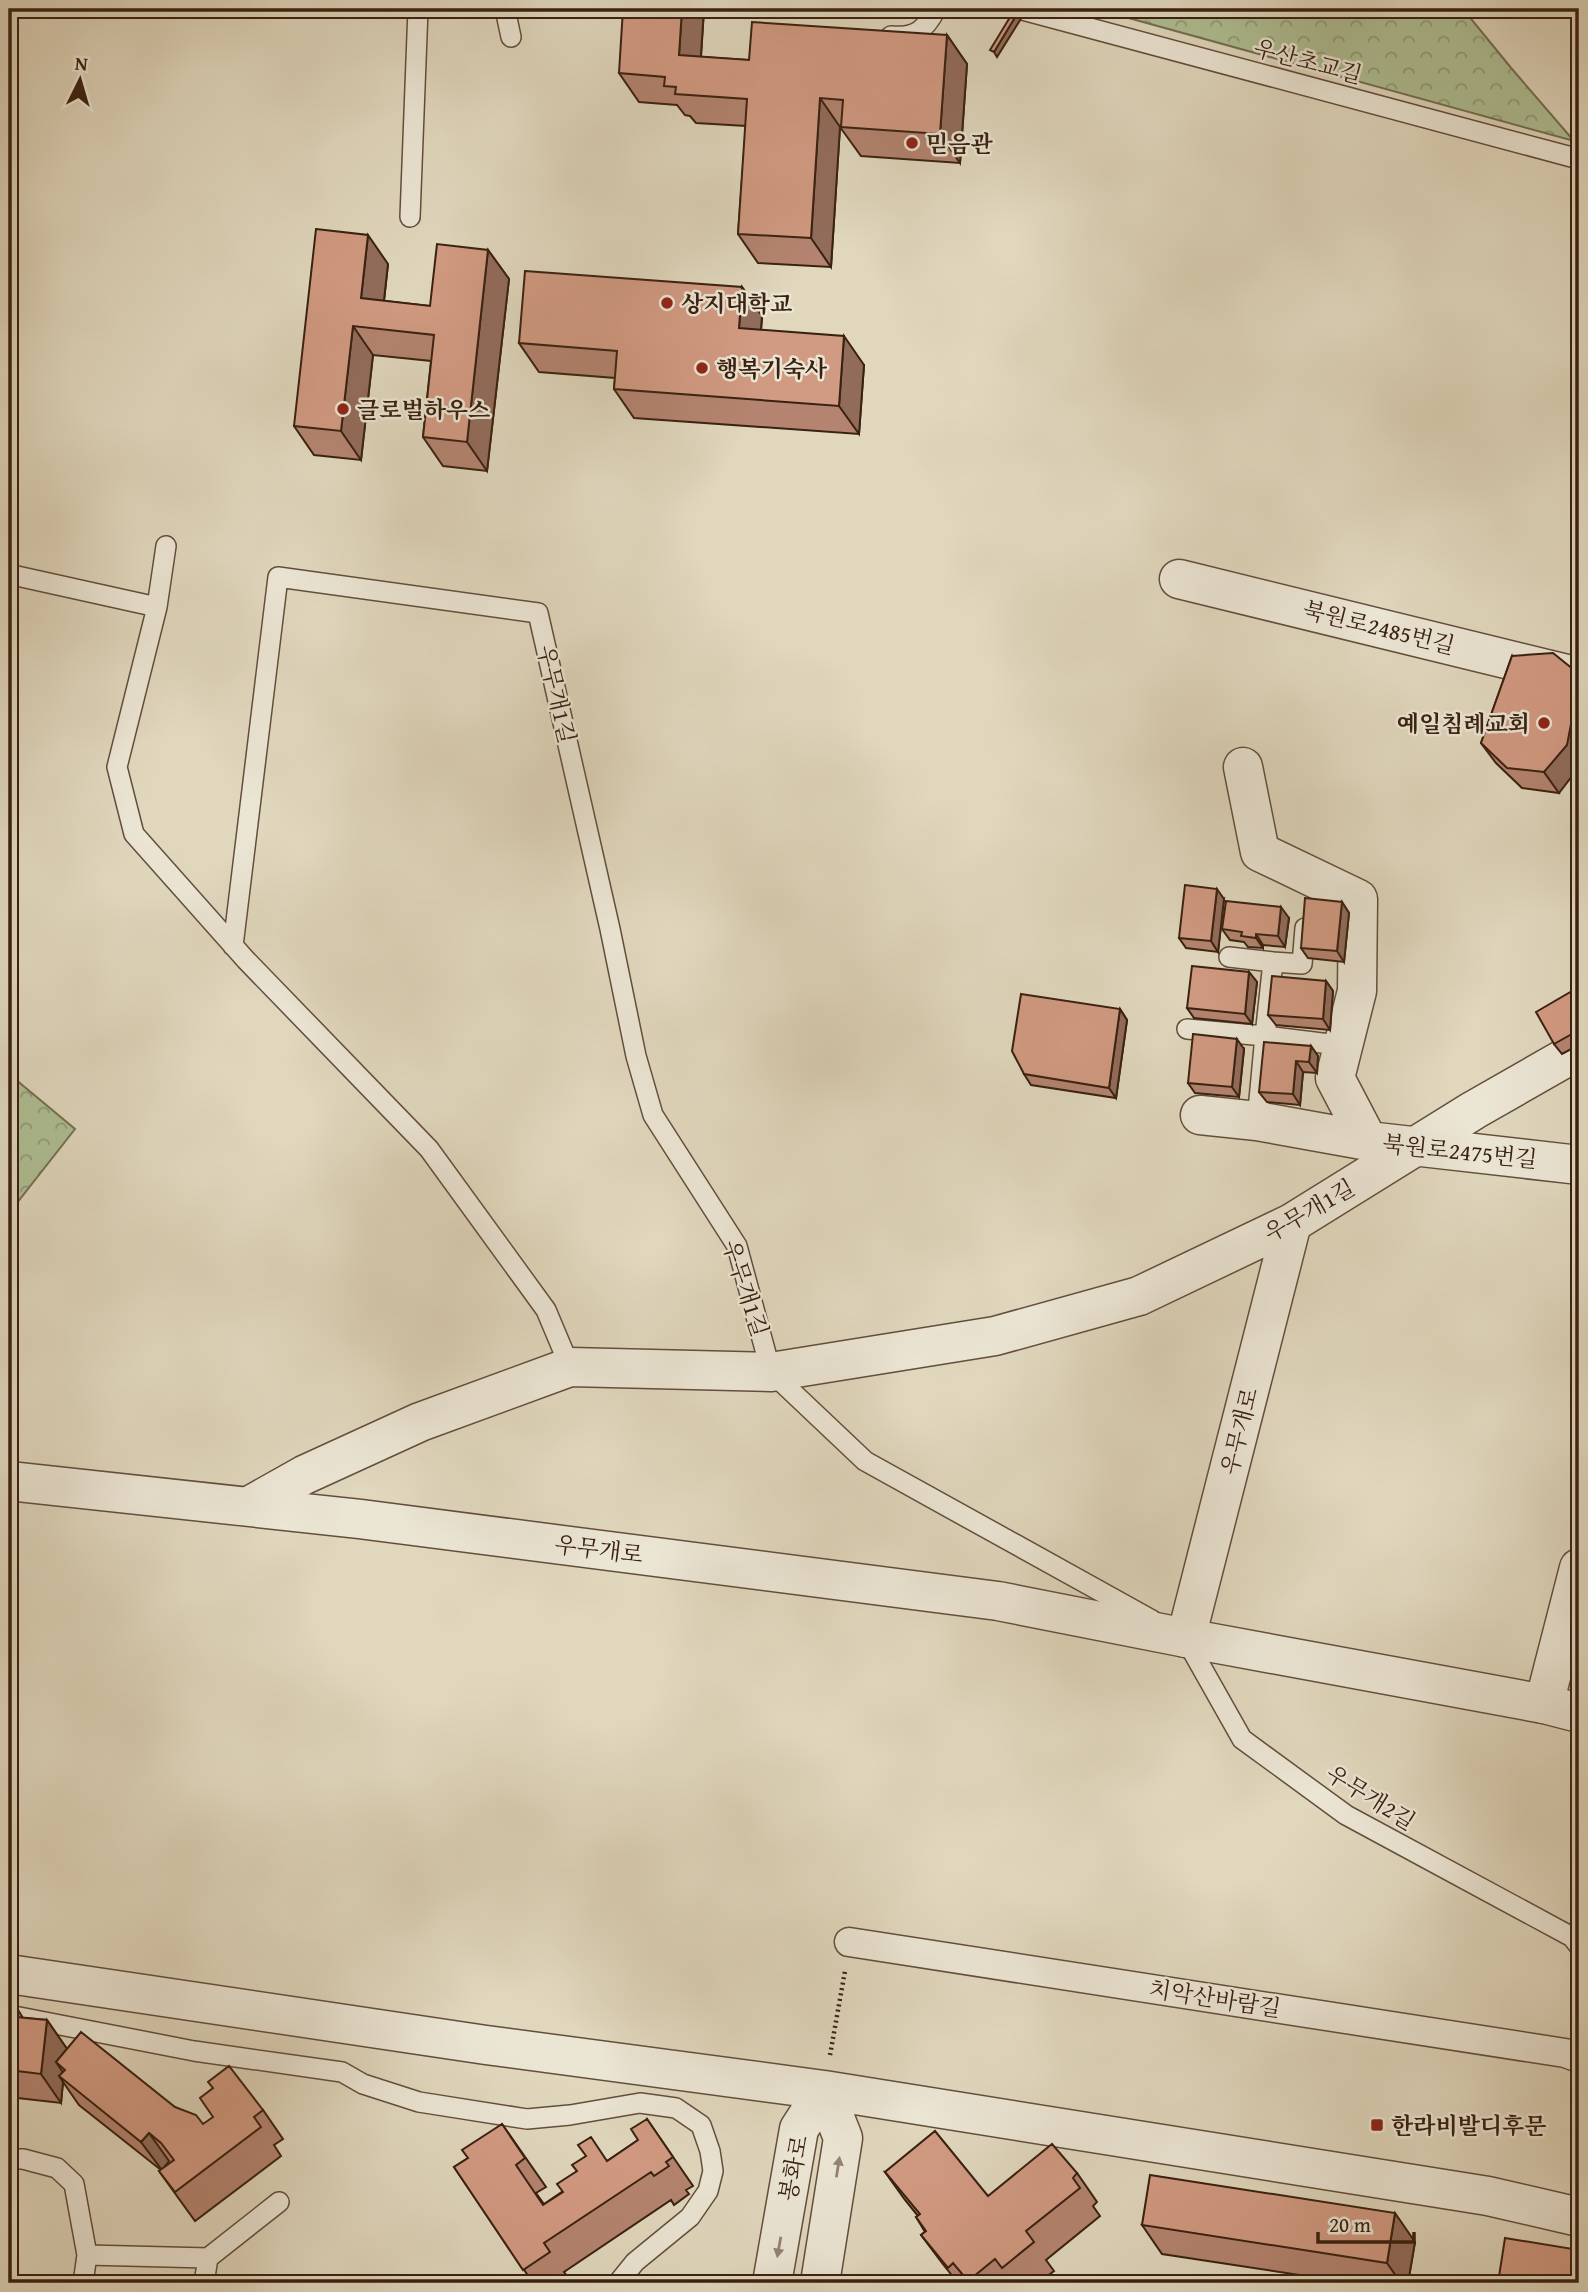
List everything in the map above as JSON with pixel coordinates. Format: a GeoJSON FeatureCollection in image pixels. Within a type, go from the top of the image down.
{"type":"FeatureCollection","features":[{"type":"Feature","properties":{"kind":"street","name":"북원로2485번길"},"geometry":{"type":"LineString","coordinates":[[1179,579],[1579,677]]}},
{"type":"Feature","properties":{"kind":"street","name":"북원로2475번길"},"geometry":{"type":"LineString","coordinates":[[1243,767],[1260,852],[1358,899],[1357,990],[1335,1078],[1368,1141],[1579,1165]]}},
{"type":"Feature","properties":{"kind":"street","name":"우무개1길"},"geometry":{"type":"LineString","coordinates":[[771,1372],[995,1336],[1139,1296],[1292,1223],[1416,1145],[1579,1049]]}},
{"type":"Feature","properties":{"kind":"street"},"geometry":{"type":"LineString","coordinates":[[1200,1115],[1258,1121],[1368,1141]]}},
{"type":"Feature","properties":{"kind":"street","name":"우무개로"},"geometry":{"type":"LineString","coordinates":[[1186,1638],[1292,1223]]}},
{"type":"Feature","properties":{"kind":"street"},"geometry":{"type":"LineString","coordinates":[[249,1506],[303,1475],[420,1422],[570,1367],[771,1372]]}},
{"type":"Feature","properties":{"kind":"street","name":"우무개로"},"geometry":{"type":"LineString","coordinates":[[9,1481],[249,1506],[998,1601],[1561,1708]]}},
{"type":"Feature","properties":{"kind":"street"},"geometry":{"type":"LineString","coordinates":[[1561,1708],[1579,1569]]}},
{"type":"Feature","properties":{"kind":"street","name":"치악산바람길"},"geometry":{"type":"LineString","coordinates":[[849,1942],[1304,2011],[1565,2053],[1579,2058]]}},
{"type":"Feature","properties":{"kind":"street"},"geometry":{"type":"LineString","coordinates":[[9,1974],[486,2045],[824,2090],[1488,2196],[1579,2217]]}},
{"type":"Feature","properties":{"kind":"street","name":"봉화로"},"geometry":{"type":"LineString","coordinates":[[772,2283],[799,2129],[824,2090]]}},
{"type":"Feature","properties":{"kind":"street","name":"봉화로"},"geometry":{"type":"LineString","coordinates":[[820,2283],[843,2138],[824,2090]]}},
{"type":"Feature","properties":{"kind":"lane"},"geometry":{"type":"LineString","coordinates":[[410,217],[418,9]]}},
{"type":"Feature","properties":{"kind":"lane"},"geometry":{"type":"LineString","coordinates":[[505,9],[511,37]]}},
{"type":"Feature","properties":{"kind":"lane"},"geometry":{"type":"LineString","coordinates":[[871,35],[896,37],[915,34],[928,25],[936,9]]}},
{"type":"Feature","properties":{"kind":"lane","name":"우산초교길"},"geometry":{"type":"LineString","coordinates":[[1021,10],[1579,159]]}},
{"type":"Feature","properties":{"kind":"lane"},"geometry":{"type":"LineString","coordinates":[[166,546],[157,607],[117,767],[134,834],[233,946],[429,1149],[546,1310],[570,1367]]}},
{"type":"Feature","properties":{"kind":"lane"},"geometry":{"type":"LineString","coordinates":[[11,576],[157,607]]}},
{"type":"Feature","properties":{"kind":"lane","name":"우무개1길"},"geometry":{"type":"LineString","coordinates":[[233,946],[278,578],[538,613],[636,1056],[653,1115],[737,1246],[771,1372]]}},
{"type":"Feature","properties":{"kind":"lane"},"geometry":{"type":"LineString","coordinates":[[1229,957],[1302,964],[1307,911]]}},
{"type":"Feature","properties":{"kind":"lane"},"geometry":{"type":"LineString","coordinates":[[1258,1121],[1273,962]]}},
{"type":"Feature","properties":{"kind":"lane"},"geometry":{"type":"LineString","coordinates":[[1187,1029],[1330,1044]]}},
{"type":"Feature","properties":{"kind":"lane"},"geometry":{"type":"LineString","coordinates":[[771,1372],[865,1461],[1186,1638]]}},
{"type":"Feature","properties":{"kind":"lane","name":"우무개2길"},"geometry":{"type":"LineString","coordinates":[[1186,1638],[1242,1739],[1346,1815],[1572,1937],[1579,1945]]}},
{"type":"Feature","properties":{"kind":"lane"},"geometry":{"type":"LineString","coordinates":[[9,2015],[194,2051],[342,2072],[363,2084],[418,2102],[527,2119],[640,2103],[676,2108],[701,2125],[710,2151],[713,2171],[708,2191],[690,2217],[635,2262],[618,2283]]}},
{"type":"Feature","properties":{"kind":"lane"},"geometry":{"type":"LineString","coordinates":[[9,2159],[23,2159],[58,2168],[74,2184],[87,2255],[83,2283]]}},
{"type":"Feature","properties":{"kind":"lane"},"geometry":{"type":"LineString","coordinates":[[87,2255],[208,2258],[279,2202]]}},
{"type":"Feature","properties":{"kind":"lane"},"geometry":{"type":"LineString","coordinates":[[204,2283],[208,2258]]}},
{"type":"Feature","properties":{"kind":"path"},"geometry":{"type":"LineString","coordinates":[[824,2090],[849,1942]]}},
{"type":"Feature","properties":{"kind":"green space"},"geometry":{"type":"Polygon","coordinates":[[[1096,9],[1463,9],[1574,141],[1096,9]]]}},
{"type":"Feature","properties":{"kind":"green space"},"geometry":{"type":"Polygon","coordinates":[[[9,1074],[75,1129],[9,1213],[9,1074]]]}},
{"type":"Feature","properties":{"kind":"building","name":"믿음관"},"geometry":{"type":"Polygon","coordinates":[[[623,9],[682,9],[679,55],[749,60],[752,22],[947,35],[940,134],[841,127],[843,100],[820,98],[811,238],[738,234],[747,99],[675,94],[676,87],[664,86],[665,77],[619,73],[623,9]]]}},
{"type":"Feature","properties":{"kind":"building"},"geometry":{"type":"Polygon","coordinates":[[[1015,9],[1020,9],[994,52],[990,50],[1015,9]]]}},
{"type":"Feature","properties":{"kind":"building"},"geometry":{"type":"Polygon","coordinates":[[[316,229],[368,235],[361,298],[430,306],[437,244],[488,250],[467,442],[423,437],[434,335],[353,326],[341,431],[294,426],[316,229]]]}},
{"type":"Feature","properties":{"kind":"building","name":"행복기숙사"},"geometry":{"type":"Polygon","coordinates":[[[525,271],[742,287],[739,328],[844,336],[839,406],[614,389],[617,351],[519,343],[525,271]]]}},
{"type":"Feature","properties":{"kind":"building","name":"예일침례교회"},"geometry":{"type":"Polygon","coordinates":[[[1553,653],[1579,674],[1567,745],[1544,772],[1507,768],[1481,743],[1512,656],[1553,653]]]}},
{"type":"Feature","properties":{"kind":"building"},"geometry":{"type":"Polygon","coordinates":[[[1185,885],[1217,889],[1211,941],[1179,938],[1185,885]]]}},
{"type":"Feature","properties":{"kind":"building"},"geometry":{"type":"Polygon","coordinates":[[[1305,898],[1342,902],[1337,951],[1301,948],[1305,898]]]}},
{"type":"Feature","properties":{"kind":"building"},"geometry":{"type":"Polygon","coordinates":[[[1226,901],[1281,907],[1278,936],[1256,934],[1256,938],[1241,936],[1242,932],[1222,929],[1226,901]]]}},
{"type":"Feature","properties":{"kind":"building"},"geometry":{"type":"Polygon","coordinates":[[[1192,966],[1249,972],[1245,1014],[1187,1008],[1192,966]]]}},
{"type":"Feature","properties":{"kind":"building"},"geometry":{"type":"Polygon","coordinates":[[[1272,976],[1326,981],[1323,1019],[1268,1015],[1272,976]]]}},
{"type":"Feature","properties":{"kind":"building"},"geometry":{"type":"Polygon","coordinates":[[[1579,987],[1579,1030],[1554,1044],[1536,1012],[1579,987]]]}},
{"type":"Feature","properties":{"kind":"building"},"geometry":{"type":"Polygon","coordinates":[[[1021,994],[1120,1009],[1109,1088],[1024,1074],[1012,1051],[1021,994]]]}},
{"type":"Feature","properties":{"kind":"building"},"geometry":{"type":"Polygon","coordinates":[[[1193,1034],[1237,1039],[1232,1087],[1188,1083],[1193,1034]]]}},
{"type":"Feature","properties":{"kind":"building"},"geometry":{"type":"Polygon","coordinates":[[[1264,1042],[1311,1046],[1309,1062],[1296,1061],[1293,1094],[1259,1092],[1264,1042]]]}},
{"type":"Feature","properties":{"kind":"building"},"geometry":{"type":"Polygon","coordinates":[[[9,2009],[18,2010],[17,2017],[47,2020],[41,2074],[9,2070],[9,2009]]]}},
{"type":"Feature","properties":{"kind":"building"},"geometry":{"type":"Polygon","coordinates":[[[81,2032],[175,2107],[196,2115],[203,2124],[213,2117],[200,2098],[213,2088],[208,2082],[229,2066],[263,2110],[254,2117],[261,2127],[175,2192],[159,2171],[174,2160],[161,2143],[149,2133],[141,2142],[59,2076],[65,2070],[56,2062],[81,2032]]]}},
{"type":"Feature","properties":{"kind":"building"},"geometry":{"type":"Polygon","coordinates":[[[647,2119],[673,2157],[666,2162],[669,2166],[654,2176],[651,2172],[544,2243],[550,2252],[523,2270],[454,2167],[468,2158],[462,2150],[502,2124],[525,2158],[516,2165],[543,2205],[563,2192],[557,2184],[577,2171],[572,2165],[586,2156],[578,2145],[591,2137],[607,2161],[638,2140],[631,2129],[647,2119]]]}},
{"type":"Feature","properties":{"kind":"building"},"geometry":{"type":"Polygon","coordinates":[[[935,2131],[988,2196],[1052,2144],[1077,2173],[1073,2178],[1080,2188],[1026,2231],[1034,2242],[1002,2268],[995,2259],[968,2281],[953,2263],[948,2268],[921,2235],[926,2231],[916,2217],[920,2214],[885,2172],[935,2131]]]}},
{"type":"Feature","properties":{"kind":"building"},"geometry":{"type":"Polygon","coordinates":[[[1150,2175],[1395,2213],[1387,2263],[1142,2225],[1150,2175]]]}},
{"type":"Feature","properties":{"kind":"building"},"geometry":{"type":"Polygon","coordinates":[[[1505,2238],[1579,2250],[1579,2283],[1498,2283],[1505,2238]]]}},
{"type":"Feature","properties":{"kind":"place","name":"믿음관"},"geometry":{"type":"Point","coordinates":[912,143]}},
{"type":"Feature","properties":{"kind":"place","name":"상지대학교"},"geometry":{"type":"Point","coordinates":[667,303]}},
{"type":"Feature","properties":{"kind":"place","name":"행복기숙사"},"geometry":{"type":"Point","coordinates":[702,368]}},
{"type":"Feature","properties":{"kind":"place","name":"글로벌하우스"},"geometry":{"type":"Point","coordinates":[343,409]}},
{"type":"Feature","properties":{"kind":"place","name":"예일침례교회"},"geometry":{"type":"Point","coordinates":[1544,723]}},
{"type":"Feature","properties":{"kind":"place","name":"한라비발디후문"},"geometry":{"type":"Point","coordinates":[1377,2125]}}]}
